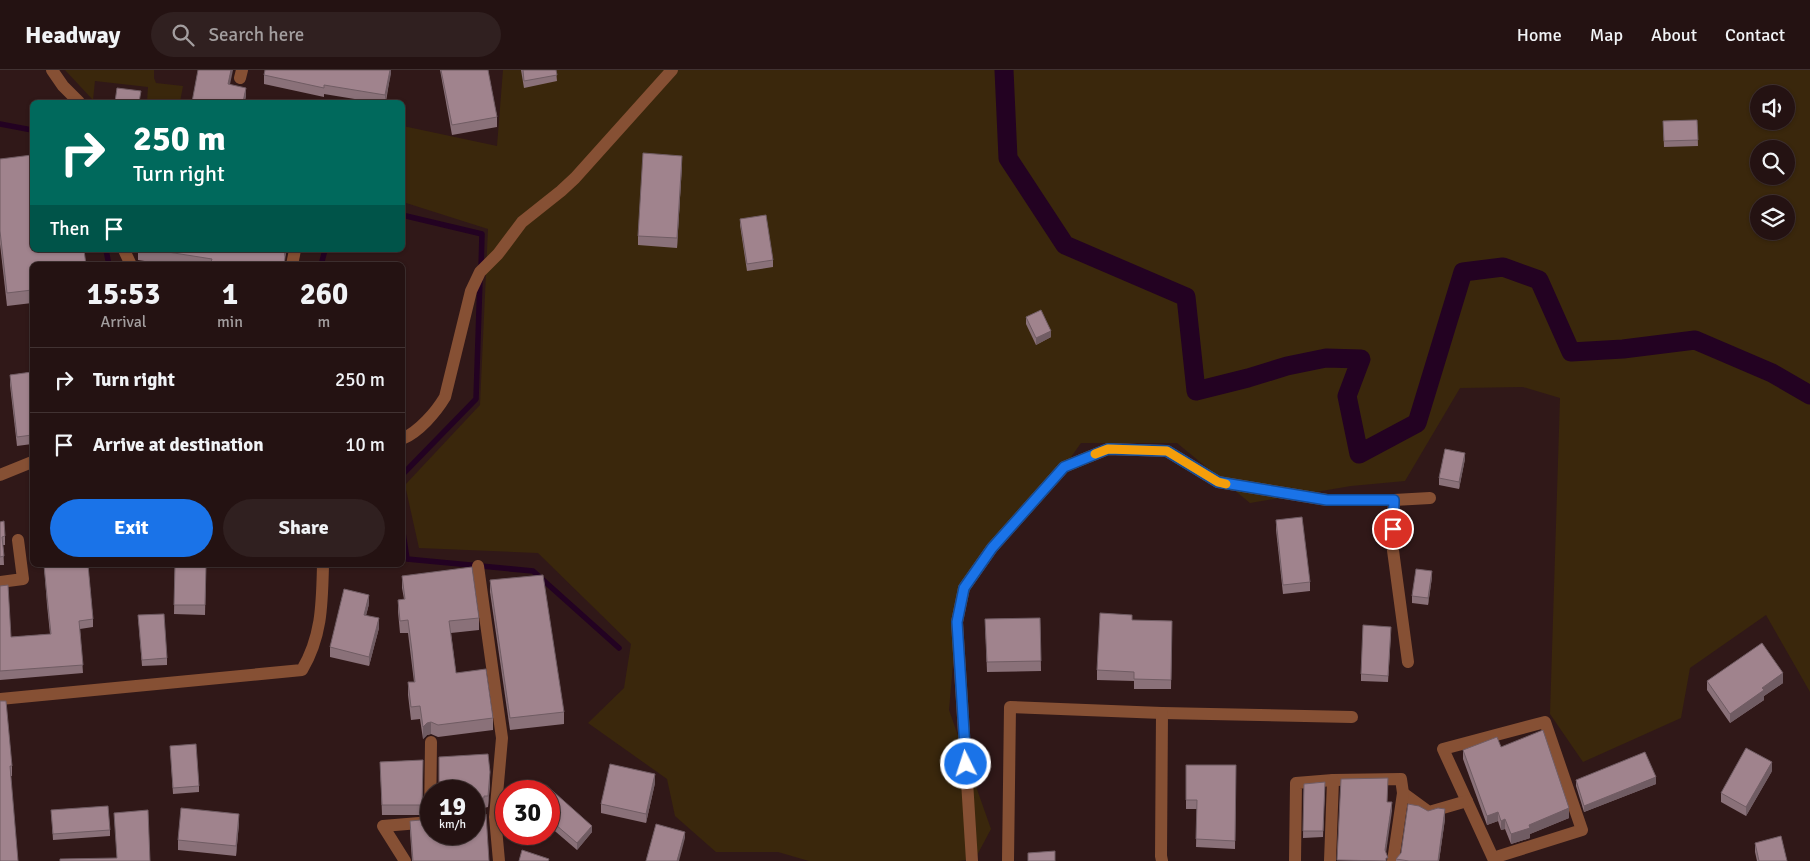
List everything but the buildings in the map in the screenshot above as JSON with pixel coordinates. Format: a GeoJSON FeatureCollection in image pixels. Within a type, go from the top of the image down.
{"type":"FeatureCollection","features":[{"type":"Feature","properties":{"kind":"street"},"geometry":{"type":"LineString","coordinates":[[52,70],[62,86],[77,100]]}},
{"type":"Feature","properties":{"kind":"street"},"geometry":{"type":"LineString","coordinates":[[405,438],[412,435],[438,410],[445,397],[471,291],[480,272],[498,254],[522,222],[575,178],[672,70]]}},
{"type":"Feature","properties":{"kind":"street"},"geometry":{"type":"LineString","coordinates":[[972,861],[957,622],[964,588],[992,548],[1064,467],[1108,449],[1167,451],[1218,482],[1327,500],[1430,498]]}},
{"type":"Feature","properties":{"kind":"street"},"geometry":{"type":"LineString","coordinates":[[0,475],[30,463]]}},
{"type":"Feature","properties":{"kind":"street"},"geometry":{"type":"LineString","coordinates":[[1394,500],[1392,543],[1408,662]]}},
{"type":"Feature","properties":{"kind":"street"},"geometry":{"type":"LineString","coordinates":[[0,582],[23,579],[18,540]]}},
{"type":"Feature","properties":{"kind":"street"},"geometry":{"type":"LineString","coordinates":[[478,566],[502,738],[498,780]]}},
{"type":"Feature","properties":{"kind":"street"},"geometry":{"type":"LineString","coordinates":[[0,699],[302,670],[310,657],[322,613],[324,567]]}},
{"type":"Feature","properties":{"kind":"street"},"geometry":{"type":"LineString","coordinates":[[1008,861],[1010,707],[1162,714],[1352,717]]}},
{"type":"Feature","properties":{"kind":"street"},"geometry":{"type":"LineString","coordinates":[[1162,714],[1162,861]]}},
{"type":"Feature","properties":{"kind":"street"},"geometry":{"type":"LineString","coordinates":[[1545,722],[1582,830],[1493,858],[1467,801],[1443,748],[1545,722]]}},
{"type":"Feature","properties":{"kind":"street"},"geometry":{"type":"LineString","coordinates":[[431,742],[431,780]]}},
{"type":"Feature","properties":{"kind":"street"},"geometry":{"type":"LineString","coordinates":[[1295,861],[1296,783],[1333,780],[1401,779],[1403,793],[1393,861]]}},
{"type":"Feature","properties":{"kind":"street"},"geometry":{"type":"LineString","coordinates":[[1330,861],[1333,780]]}},
{"type":"Feature","properties":{"kind":"street"},"geometry":{"type":"LineString","coordinates":[[1403,793],[1429,812],[1467,801]]}},
{"type":"Feature","properties":{"kind":"street"},"geometry":{"type":"LineString","coordinates":[[485,818],[495,817]]}},
{"type":"Feature","properties":{"kind":"street"},"geometry":{"type":"LineString","coordinates":[[405,861],[383,826],[420,823]]}},
{"type":"Feature","properties":{"kind":"street"},"geometry":{"type":"LineString","coordinates":[[498,845],[499,861]]}},
{"type":"Feature","properties":{"kind":"shaded area"},"geometry":{"type":"Polygon","coordinates":[[[65,70],[154,70],[156,83],[183,86],[180,100],[147,100],[148,87],[95,81],[93,100],[65,70]]]}},
{"type":"Feature","properties":{"kind":"shaded area"},"geometry":{"type":"Polygon","coordinates":[[[503,70],[1810,70],[1810,692],[1766,615],[1690,668],[1681,718],[1583,762],[1550,714],[1560,398],[1523,387],[1460,388],[1405,481],[1351,486],[1250,503],[1177,443],[1081,443],[1064,467],[960,585],[949,710],[991,829],[975,859],[958,861],[809,861],[778,852],[716,852],[675,816],[667,779],[588,723],[624,688],[631,644],[538,553],[419,548],[405,485],[480,405],[488,229],[405,203],[405,126],[497,146],[503,70]]]}},
{"type":"Feature","properties":{"kind":"waterway"},"geometry":{"type":"LineString","coordinates":[[1004,70],[1008,158],[1065,245],[1186,297],[1196,391],[1287,366],[1326,358],[1361,359],[1347,396],[1359,454],[1417,423],[1463,272],[1503,267],[1539,280],[1571,352],[1623,349],[1695,340],[1772,373],[1810,395]]}},
{"type":"Feature","properties":{"kind":"waterway"},"geometry":{"type":"LineString","coordinates":[[0,124],[30,130]]}},
{"type":"Feature","properties":{"kind":"waterway"},"geometry":{"type":"LineString","coordinates":[[405,216],[482,234],[481,270]]}},
{"type":"Feature","properties":{"kind":"waterway"},"geometry":{"type":"LineString","coordinates":[[106,252],[108,262]]}},
{"type":"Feature","properties":{"kind":"waterway"},"geometry":{"type":"LineString","coordinates":[[322,262],[324,252]]}},
{"type":"Feature","properties":{"kind":"waterway"},"geometry":{"type":"LineString","coordinates":[[405,472],[476,399],[480,279]]}},
{"type":"Feature","properties":{"kind":"waterway"},"geometry":{"type":"LineString","coordinates":[[405,546],[407,559],[533,571],[619,648]]}},
{"type":"Feature","properties":{"kind":"slow traffic"},"geometry":{"type":"LineString","coordinates":[[1095,454],[1108,449],[1167,451],[1218,482],[1226,484]]}},
{"type":"Feature","properties":{"kind":"route"},"geometry":{"type":"LineString","coordinates":[[966,764],[957,622],[964,588],[992,548],[1064,467],[1108,449],[1167,451],[1218,482],[1327,500],[1394,500],[1393,529]]}}]}
